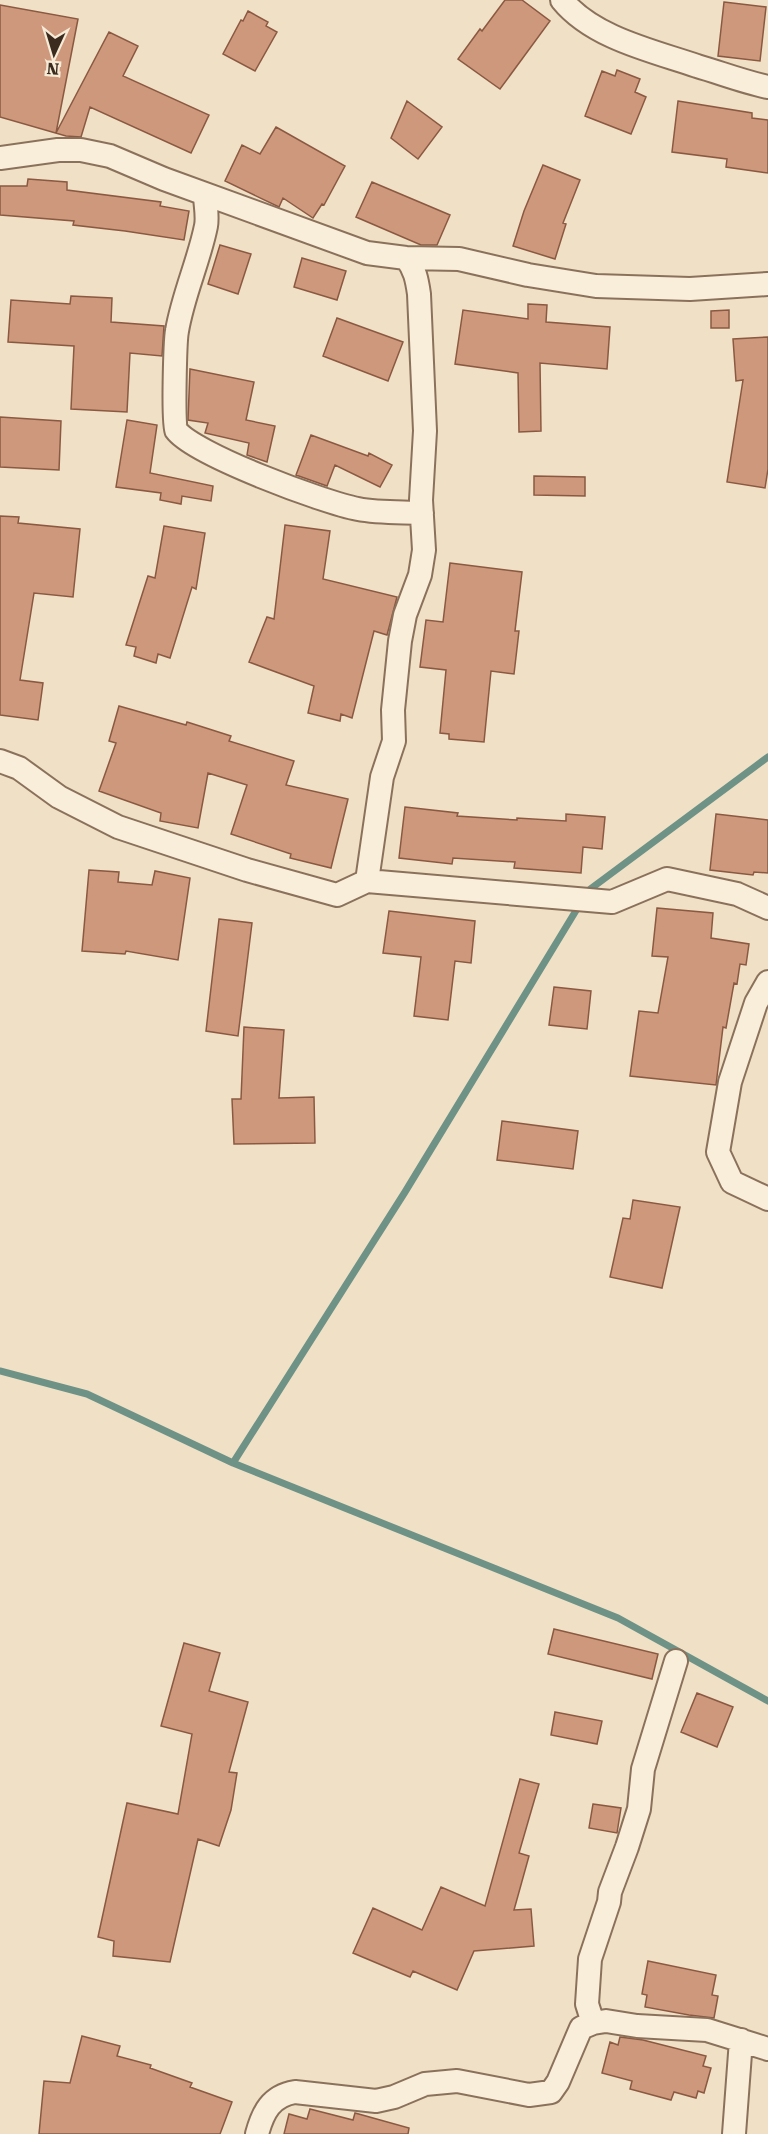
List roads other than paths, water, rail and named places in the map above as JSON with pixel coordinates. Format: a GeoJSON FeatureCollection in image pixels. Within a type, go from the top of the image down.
{"type":"FeatureCollection","features":[{"type":"Feature","properties":{"kind":"street"},"geometry":{"type":"LineString","coordinates":[[562,0],[578,15],[627,43],[768,87]]}},
{"type":"Feature","properties":{"kind":"street"},"geometry":{"type":"LineString","coordinates":[[0,158],[58,150],[81,150],[110,156],[205,194],[367,253],[406,258],[459,259],[528,275],[596,286],[690,289],[768,284]]}},
{"type":"Feature","properties":{"kind":"street"},"geometry":{"type":"LineString","coordinates":[[205,194],[207,224],[183,300],[176,333],[176,387],[173,414],[175,428],[184,439],[217,458],[318,497],[359,510],[422,513]]}},
{"type":"Feature","properties":{"kind":"street"},"geometry":{"type":"LineString","coordinates":[[367,881],[382,777],[394,741],[393,710],[400,641],[405,615],[420,575],[424,550],[420,500],[425,431],[418,294],[413,266],[406,258]]}},
{"type":"Feature","properties":{"kind":"street"},"geometry":{"type":"LineString","coordinates":[[0,761],[19,768],[59,797],[118,827],[247,870],[337,895],[367,881],[612,902],[667,879],[737,894],[768,908]]}},
{"type":"Feature","properties":{"kind":"street"},"geometry":{"type":"LineString","coordinates":[[768,982],[756,1003],[730,1082],[718,1152],[732,1182],[768,1199]]}},
{"type":"Feature","properties":{"kind":"street"},"geometry":{"type":"LineString","coordinates":[[593,2023],[587,1998],[590,1959],[639,1809],[643,1768],[676,1661]]}},
{"type":"Feature","properties":{"kind":"street"},"geometry":{"type":"LineString","coordinates":[[257,2134],[269,2105],[283,2094],[295,2092],[376,2101],[394,2097],[425,2084],[457,2081],[529,2095],[552,2092],[581,2028],[593,2023],[606,2021],[637,2026],[707,2030],[768,2049]]}},
{"type":"Feature","properties":{"kind":"street"},"geometry":{"type":"LineString","coordinates":[[734,2134],[741,2040]]}},
{"type":"Feature","properties":{"kind":"waterway"},"geometry":{"type":"LineString","coordinates":[[586,894],[768,757]]}},
{"type":"Feature","properties":{"kind":"waterway"},"geometry":{"type":"LineString","coordinates":[[233,1463],[405,1192],[580,904]]}},
{"type":"Feature","properties":{"kind":"waterway"},"geometry":{"type":"LineString","coordinates":[[0,1371],[87,1394],[233,1463],[618,1618],[768,1701]]}}]}
